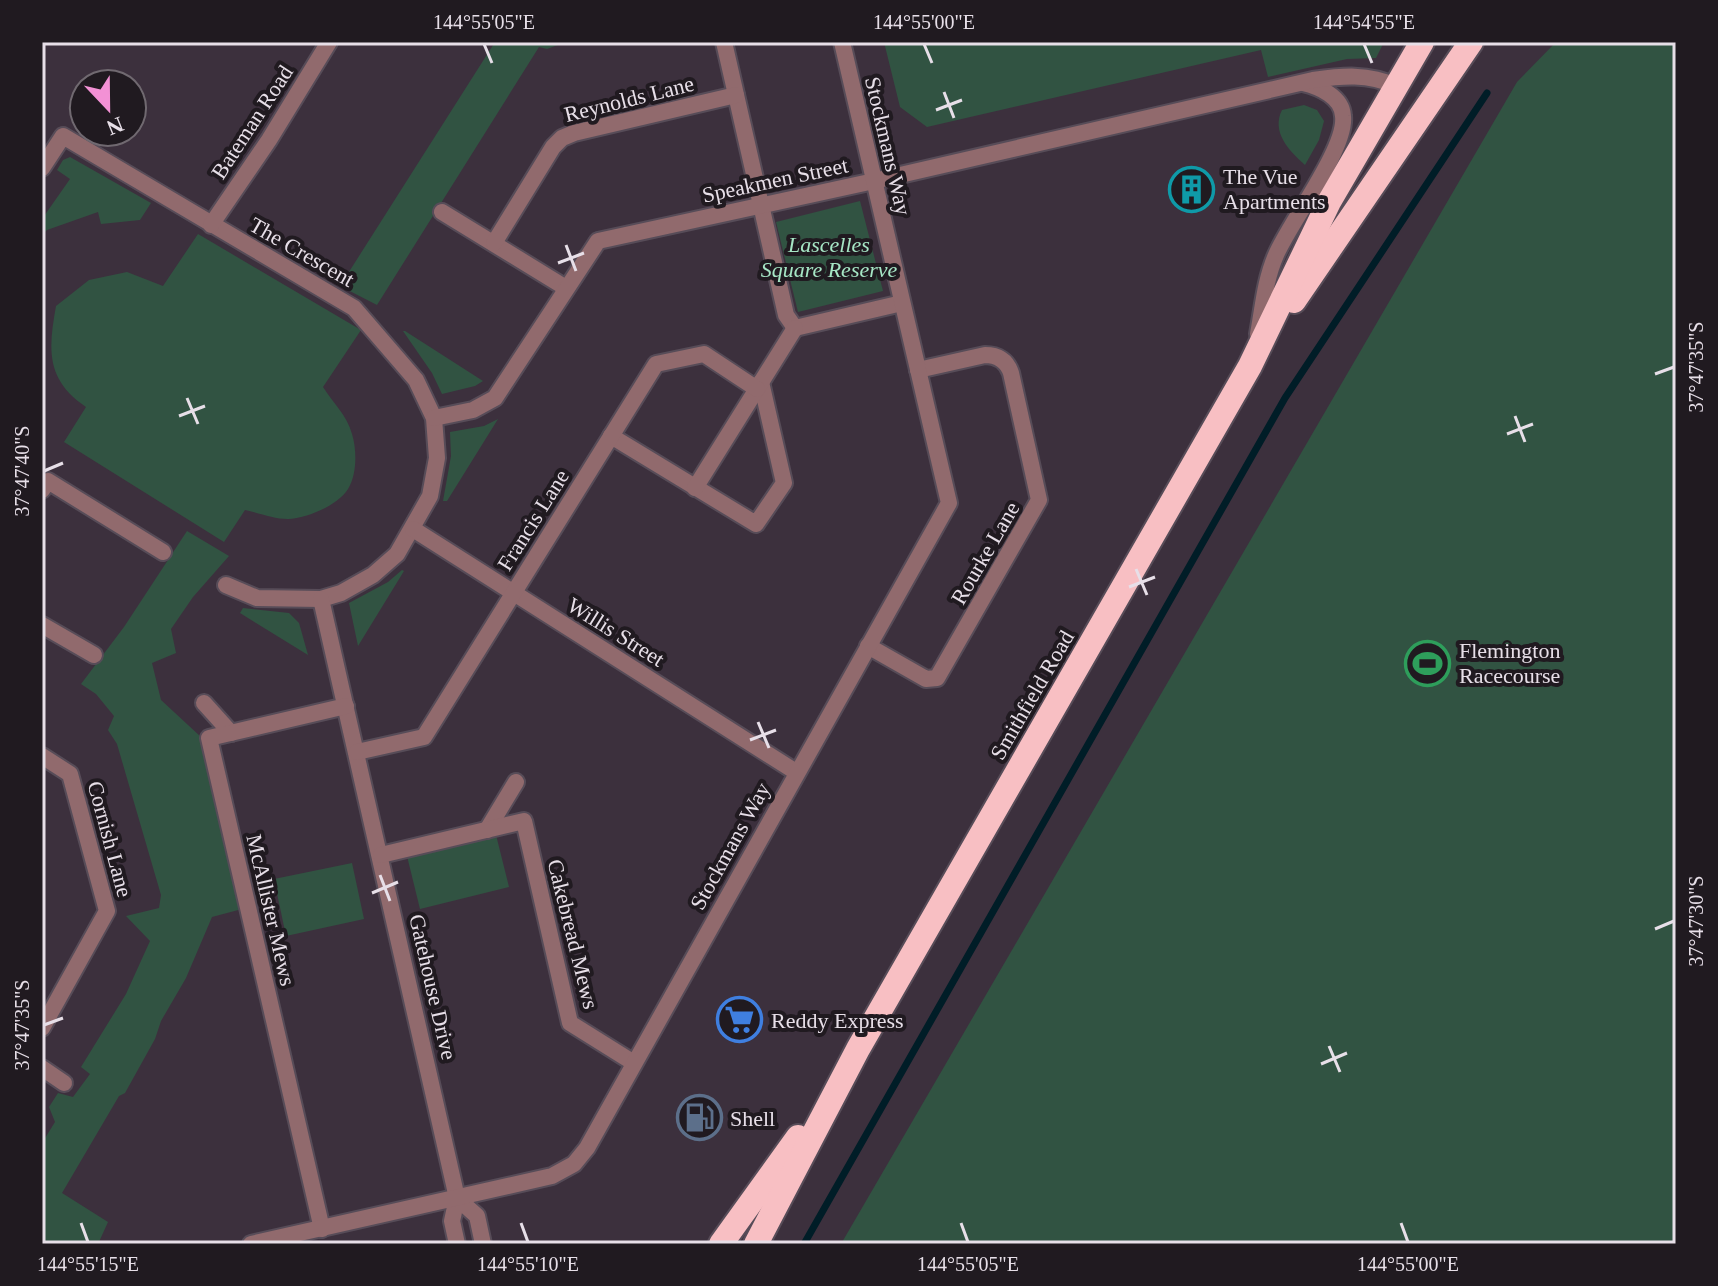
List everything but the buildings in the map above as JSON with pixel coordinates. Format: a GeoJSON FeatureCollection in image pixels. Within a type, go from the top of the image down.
{"type":"FeatureCollection","features":[{"type":"Feature","properties":{"kind":"highway","name":"Smithfield Road"},"geometry":{"type":"LineString","coordinates":[[756,1244],[858,1049],[1252,361],[1329,202],[1422,42]]}},
{"type":"Feature","properties":{"kind":"highway","name":"Smithfield Road"},"geometry":{"type":"LineString","coordinates":[[1252,361],[1471,42]]}},
{"type":"Feature","properties":{"kind":"highway"},"geometry":{"type":"LineString","coordinates":[[1395,86],[1428,105]]}},
{"type":"Feature","properties":{"kind":"highway","name":"Smithfield Road"},"geometry":{"type":"LineString","coordinates":[[721,1244],[823,1103],[858,1049]]}},
{"type":"Feature","properties":{"kind":"street","name":"Bateman Road"},"geometry":{"type":"LineString","coordinates":[[211,225],[269,140],[329,42]]}},
{"type":"Feature","properties":{"kind":"street"},"geometry":{"type":"LineString","coordinates":[[724,42],[786,315],[795,328]]}},
{"type":"Feature","properties":{"kind":"street","name":"Stockmans Way"},"geometry":{"type":"LineString","coordinates":[[251,1244],[552,1176],[570,1167],[584,1153],[949,503],[842,42]]}},
{"type":"Feature","properties":{"kind":"street","name":"Speakmen Street"},"geometry":{"type":"LineString","coordinates":[[434,418],[473,410],[495,398],[598,241],[1329,77],[1360,76],[1395,86]]}},
{"type":"Feature","properties":{"kind":"street"},"geometry":{"type":"LineString","coordinates":[[1252,361],[1270,270],[1283,240],[1336,147],[1343,127],[1343,111],[1334,98],[1316,87],[1299,83]]}},
{"type":"Feature","properties":{"kind":"street","name":"Reynolds Lane"},"geometry":{"type":"LineString","coordinates":[[494,243],[553,147],[562,138],[736,95]]}},
{"type":"Feature","properties":{"kind":"street","name":"The Crescent"},"geometry":{"type":"LineString","coordinates":[[42,168],[63,136],[354,308],[416,380],[434,418],[437,458],[430,496],[397,554],[373,575],[341,593],[321,599],[257,598],[226,585]]}},
{"type":"Feature","properties":{"kind":"street"},"geometry":{"type":"LineString","coordinates":[[442,212],[566,288]]}},
{"type":"Feature","properties":{"kind":"street"},"geometry":{"type":"LineString","coordinates":[[695,488],[795,328],[902,303]]}},
{"type":"Feature","properties":{"kind":"street","name":"Francis Lane"},"geometry":{"type":"LineString","coordinates":[[357,752],[424,737],[656,364],[704,354],[759,386]]}},
{"type":"Feature","properties":{"kind":"street","name":"Rourke Lane"},"geometry":{"type":"LineString","coordinates":[[868,646],[926,679],[937,678],[1039,500],[1011,373],[1006,363],[995,356],[985,355],[918,370]]}},
{"type":"Feature","properties":{"kind":"street"},"geometry":{"type":"LineString","coordinates":[[611,436],[756,524],[784,483],[759,386]]}},
{"type":"Feature","properties":{"kind":"street"},"geometry":{"type":"LineString","coordinates":[[45,485],[163,552]]}},
{"type":"Feature","properties":{"kind":"street","name":"Willis Street"},"geometry":{"type":"LineString","coordinates":[[413,529],[796,772]]}},
{"type":"Feature","properties":{"kind":"street","name":"Gatehouse Drive"},"geometry":{"type":"LineString","coordinates":[[321,599],[457,1198],[452,1221],[457,1244]]}},
{"type":"Feature","properties":{"kind":"street"},"geometry":{"type":"LineString","coordinates":[[42,625],[94,655]]}},
{"type":"Feature","properties":{"kind":"street"},"geometry":{"type":"LineString","coordinates":[[204,703],[231,733],[346,706]]}},
{"type":"Feature","properties":{"kind":"street","name":"McAllister Mews"},"geometry":{"type":"LineString","coordinates":[[231,733],[209,738],[322,1229]]}},
{"type":"Feature","properties":{"kind":"street","name":"Cornish Lane"},"geometry":{"type":"LineString","coordinates":[[42,756],[70,774],[107,911],[42,1028]]}},
{"type":"Feature","properties":{"kind":"street"},"geometry":{"type":"LineString","coordinates":[[487,830],[516,782]]}},
{"type":"Feature","properties":{"kind":"street","name":"Cakebread Mews"},"geometry":{"type":"LineString","coordinates":[[381,855],[524,821],[570,1023],[634,1063]]}},
{"type":"Feature","properties":{"kind":"street"},"geometry":{"type":"LineString","coordinates":[[42,1068],[64,1083]]}},
{"type":"Feature","properties":{"kind":"street","name":"Gatehouse Drive"},"geometry":{"type":"LineString","coordinates":[[457,1198],[477,1216],[483,1244]]}},
{"type":"Feature","properties":{"kind":"green space"},"geometry":{"type":"Polygon","coordinates":[[[495,42],[566,42],[547,49],[539,47],[377,305],[340,286],[495,42]]]}},
{"type":"Feature","properties":{"kind":"green space"},"geometry":{"type":"Polygon","coordinates":[[[884,42],[1384,42],[1376,58],[1347,59],[1268,77],[1261,50],[927,127],[900,107],[884,42]]]}},
{"type":"Feature","properties":{"kind":"green space","name":"Flemington Racecourse"},"geometry":{"type":"Polygon","coordinates":[[[1556,42],[1676,42],[1676,1244],[841,1244],[1517,82],[1556,42]]]}},
{"type":"Feature","properties":{"kind":"green space"},"geometry":{"type":"Polygon","coordinates":[[[1304,105],[1317,110],[1324,121],[1319,140],[1305,165],[1283,140],[1279,126],[1282,110],[1304,105]]]}},
{"type":"Feature","properties":{"kind":"green space"},"geometry":{"type":"Polygon","coordinates":[[[70,157],[151,203],[140,220],[101,224],[98,212],[47,230],[42,235],[42,219],[70,179],[57,170],[63,160],[70,157]]]}},
{"type":"Feature","properties":{"kind":"green space","name":"Lascelles Square Reserve"},"geometry":{"type":"Polygon","coordinates":[[[860,201],[883,291],[798,312],[776,222],[860,201]]]}},
{"type":"Feature","properties":{"kind":"green space"},"geometry":{"type":"Polygon","coordinates":[[[198,234],[361,330],[323,387],[347,421],[354,440],[355,470],[348,489],[329,506],[296,518],[277,518],[245,510],[224,542],[64,442],[86,407],[63,386],[51,350],[56,306],[89,280],[127,272],[163,286],[198,234]]]}},
{"type":"Feature","properties":{"kind":"green space"},"geometry":{"type":"Polygon","coordinates":[[[403,331],[483,381],[442,394],[432,373],[403,331]]]}},
{"type":"Feature","properties":{"kind":"green space"},"geometry":{"type":"Polygon","coordinates":[[[498,419],[447,501],[443,501],[451,456],[450,432],[484,426],[498,419]]]}},
{"type":"Feature","properties":{"kind":"green space"},"geometry":{"type":"Polygon","coordinates":[[[187,531],[229,556],[193,597],[171,629],[176,653],[152,663],[161,700],[201,737],[242,909],[212,917],[155,1039],[62,1193],[108,1222],[98,1244],[42,1244],[42,1143],[55,1122],[49,1107],[58,1093],[73,1097],[90,1074],[81,1067],[126,994],[150,941],[126,916],[159,908],[161,895],[117,744],[108,730],[114,716],[96,694],[81,684],[124,627],[187,531]]]}},
{"type":"Feature","properties":{"kind":"green space"},"geometry":{"type":"Polygon","coordinates":[[[402,570],[358,646],[349,603],[388,582],[402,570]]]}},
{"type":"Feature","properties":{"kind":"green space"},"geometry":{"type":"Polygon","coordinates":[[[243,608],[289,613],[299,623],[308,655],[240,613],[243,608]]]}},
{"type":"Feature","properties":{"kind":"green space"},"geometry":{"type":"Polygon","coordinates":[[[496,835],[509,887],[420,909],[407,856],[496,835]]]}},
{"type":"Feature","properties":{"kind":"green space"},"geometry":{"type":"Polygon","coordinates":[[[352,863],[364,919],[286,936],[274,879],[352,863]]]}},
{"type":"Feature","properties":{"kind":"waterway"},"geometry":{"type":"LineString","coordinates":[[804,1244],[1285,398],[1487,93]]}},
{"type":"Feature","properties":{"kind":"place","name":"The Vue Apartments"},"geometry":{"type":"Point","coordinates":[1192,189]}},
{"type":"Feature","properties":{"kind":"place","name":"Flemington Racecourse"},"geometry":{"type":"Point","coordinates":[1428,663]}},
{"type":"Feature","properties":{"kind":"place","name":"Reddy Express"},"geometry":{"type":"Point","coordinates":[740,1020]}},
{"type":"Feature","properties":{"kind":"place","name":"Shell"},"geometry":{"type":"Point","coordinates":[699,1118]}}]}
